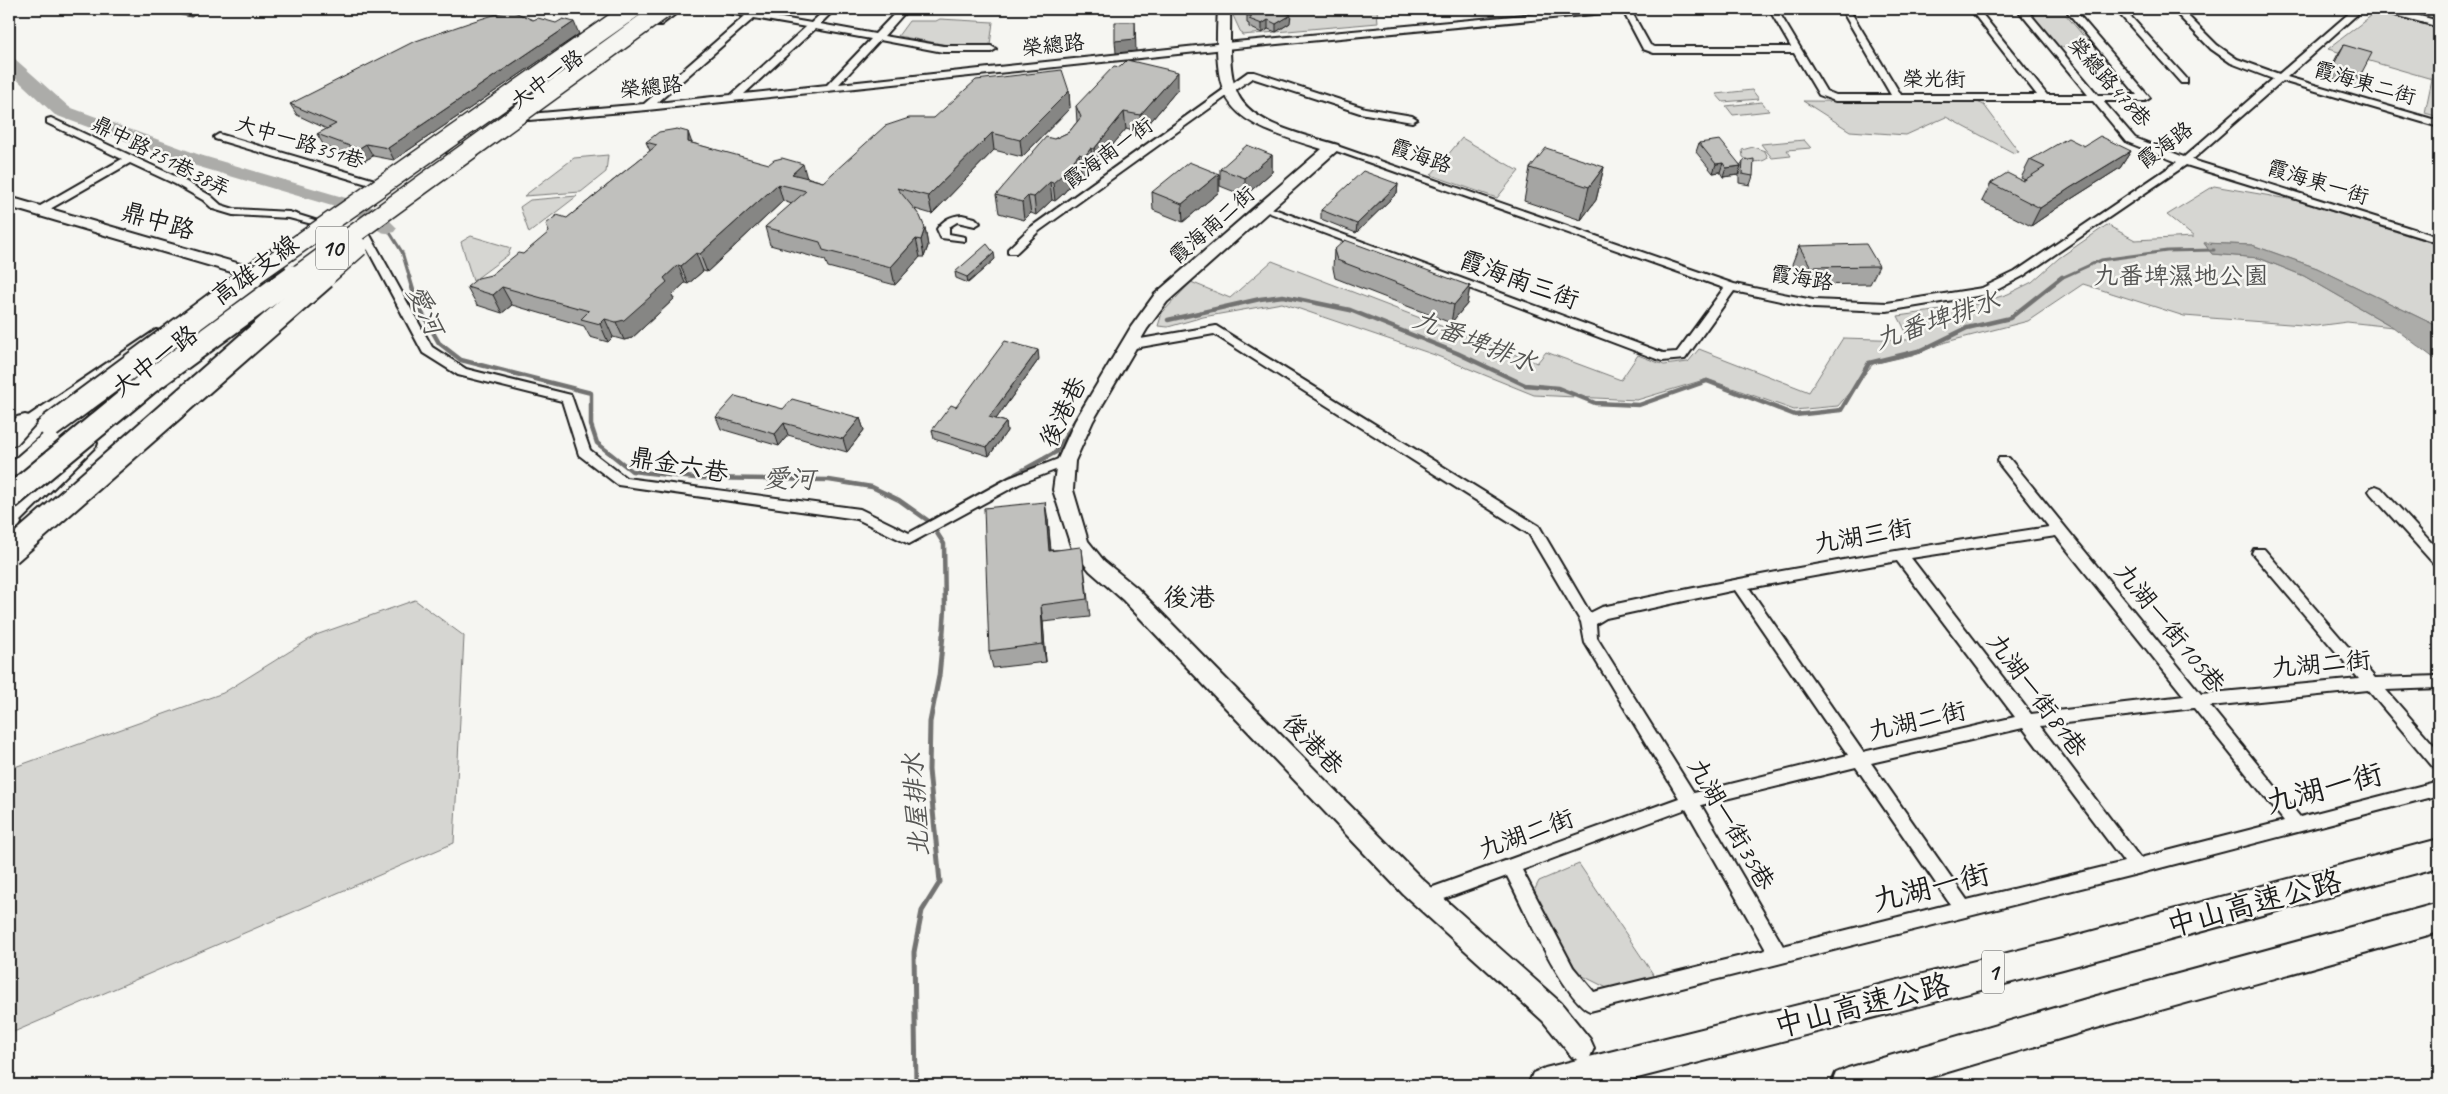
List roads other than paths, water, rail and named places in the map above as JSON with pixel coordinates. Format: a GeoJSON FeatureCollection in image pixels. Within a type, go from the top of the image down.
{"type":"FeatureCollection","features":[{"type":"Feature","properties":{"kind":"highway"},"geometry":{"type":"LineString","coordinates":[[348,217],[376,194],[627,14],[642,9]]}},
{"type":"Feature","properties":{"kind":"highway","name":"高雄支線"},"geometry":{"type":"LineString","coordinates":[[9,477],[77,418],[348,217],[579,62],[652,9]]}},
{"type":"Feature","properties":{"kind":"highway","name":"高雄支線"},"geometry":{"type":"LineString","coordinates":[[9,498],[149,382],[664,9]]}},
{"type":"Feature","properties":{"kind":"highway"},"geometry":{"type":"LineString","coordinates":[[9,458],[230,291],[627,14]]}},
{"type":"Feature","properties":{"kind":"highway"},"geometry":{"type":"LineString","coordinates":[[9,553],[342,261],[566,80]]}},
{"type":"Feature","properties":{"kind":"highway"},"geometry":{"type":"LineString","coordinates":[[9,498],[73,434],[165,361],[270,285]]}},
{"type":"Feature","properties":{"kind":"highway"},"geometry":{"type":"LineString","coordinates":[[9,463],[77,418]]}},
{"type":"Feature","properties":{"kind":"highway","name":"中山高速公路"},"geometry":{"type":"LineString","coordinates":[[1545,1085],[2053,956],[2439,853]]}},
{"type":"Feature","properties":{"kind":"highway"},"geometry":{"type":"LineString","coordinates":[[1848,1085],[2093,1013],[2439,917]]}},
{"type":"Feature","properties":{"kind":"street","name":"大中一路"},"geometry":{"type":"LineString","coordinates":[[434,170],[496,117],[646,9]]}},
{"type":"Feature","properties":{"kind":"street","name":"大中一路"},"geometry":{"type":"LineString","coordinates":[[9,523],[114,421],[293,284],[440,182],[678,9]]}},
{"type":"Feature","properties":{"kind":"street"},"geometry":{"type":"LineString","coordinates":[[719,9],[756,12],[814,26],[944,49],[991,49]]}},
{"type":"Feature","properties":{"kind":"street"},"geometry":{"type":"LineString","coordinates":[[734,98],[831,9]]}},
{"type":"Feature","properties":{"kind":"street"},"geometry":{"type":"LineString","coordinates":[[830,88],[875,37],[904,9]]}},
{"type":"Feature","properties":{"kind":"street","name":"霞海路"},"geometry":{"type":"LineString","coordinates":[[1224,9],[1229,90],[1249,118],[1731,287],[1814,304],[1887,307],[1950,299],[1985,291],[2019,274],[2185,160],[2359,9]]}},
{"type":"Feature","properties":{"kind":"street","name":"榮總路"},"geometry":{"type":"LineString","coordinates":[[496,117],[529,117],[734,98],[1225,46],[1615,9]]}},
{"type":"Feature","properties":{"kind":"street"},"geometry":{"type":"LineString","coordinates":[[1626,9],[1646,47],[1654,50],[1798,50]]}},
{"type":"Feature","properties":{"kind":"street","name":"榮光街"},"geometry":{"type":"LineString","coordinates":[[1773,9],[1822,93],[1835,98],[2145,98],[2069,9]]}},
{"type":"Feature","properties":{"kind":"street"},"geometry":{"type":"LineString","coordinates":[[1845,9],[1898,98]]}},
{"type":"Feature","properties":{"kind":"street"},"geometry":{"type":"LineString","coordinates":[[1974,9],[2044,98]]}},
{"type":"Feature","properties":{"kind":"street","name":"榮總路478巷"},"geometry":{"type":"LineString","coordinates":[[2022,9],[2094,98],[2131,140],[2185,160]]}},
{"type":"Feature","properties":{"kind":"street"},"geometry":{"type":"LineString","coordinates":[[2119,9],[2184,81]]}},
{"type":"Feature","properties":{"kind":"street","name":"霞海東二街"},"geometry":{"type":"LineString","coordinates":[[2176,9],[2225,56],[2280,78],[2439,124]]}},
{"type":"Feature","properties":{"kind":"street"},"geometry":{"type":"LineString","coordinates":[[2184,9],[2238,9]]}},
{"type":"Feature","properties":{"kind":"street"},"geometry":{"type":"LineString","coordinates":[[2384,9],[2439,24]]}},
{"type":"Feature","properties":{"kind":"street"},"geometry":{"type":"LineString","coordinates":[[647,106],[756,12]]}},
{"type":"Feature","properties":{"kind":"street","name":"大中一路"},"geometry":{"type":"LineString","coordinates":[[270,285],[348,217],[352,197],[371,182],[627,14]]}},
{"type":"Feature","properties":{"kind":"street","name":"霞海南一街"},"geometry":{"type":"LineString","coordinates":[[1012,251],[1035,229],[1251,74],[1363,110],[1412,119]]}},
{"type":"Feature","properties":{"kind":"street","name":"大中一路"},"geometry":{"type":"LineString","coordinates":[[434,139],[496,117]]}},
{"type":"Feature","properties":{"kind":"street","name":"大中一路"},"geometry":{"type":"LineString","coordinates":[[14,432],[316,222],[348,217],[378,209],[510,117]]}},
{"type":"Feature","properties":{"kind":"street","name":"鼎中路751巷38弄"},"geometry":{"type":"LineString","coordinates":[[52,121],[129,160],[179,182],[207,198],[217,207],[233,212],[289,215],[316,222]]}},
{"type":"Feature","properties":{"kind":"street","name":"大中一路351巷"},"geometry":{"type":"LineString","coordinates":[[219,137],[371,182]]}},
{"type":"Feature","properties":{"kind":"street","name":"霞海南二街"},"geometry":{"type":"LineString","coordinates":[[1130,345],[1161,298],[1262,208],[1334,148]]}},
{"type":"Feature","properties":{"kind":"street"},"geometry":{"type":"LineString","coordinates":[[39,211],[129,160]]}},
{"type":"Feature","properties":{"kind":"street","name":"霞海東一街"},"geometry":{"type":"LineString","coordinates":[[2185,160],[2439,240]]}},
{"type":"Feature","properties":{"kind":"street"},"geometry":{"type":"LineString","coordinates":[[434,170],[434,177],[440,182]]}},
{"type":"Feature","properties":{"kind":"street","name":"鼎中路"},"geometry":{"type":"LineString","coordinates":[[9,202],[243,272],[270,285],[293,284]]}},
{"type":"Feature","properties":{"kind":"street","name":"霞海南三街"},"geometry":{"type":"LineString","coordinates":[[1262,208],[1662,357],[1681,356],[1731,287]]}},
{"type":"Feature","properties":{"kind":"street"},"geometry":{"type":"LineString","coordinates":[[961,239],[945,236],[942,229],[951,221],[961,218],[975,223]]}},
{"type":"Feature","properties":{"kind":"street","name":"鼎金六巷"},"geometry":{"type":"LineString","coordinates":[[365,235],[427,350],[462,372],[567,398],[584,452],[623,482],[860,514],[910,539],[1014,481],[1066,461]]}},
{"type":"Feature","properties":{"kind":"street"},"geometry":{"type":"LineString","coordinates":[[1130,345],[1216,330],[1534,530],[1588,622]]}},
{"type":"Feature","properties":{"kind":"street","name":"後港巷"},"geometry":{"type":"LineString","coordinates":[[1130,345],[1084,421],[1066,461],[1063,490],[1079,544],[1097,566],[1130,594],[1425,898],[1552,1012],[1581,1048]]}},
{"type":"Feature","properties":{"kind":"street","name":"九湖一街105巷"},"geometry":{"type":"LineString","coordinates":[[2004,461],[2298,825]]}},
{"type":"Feature","properties":{"kind":"street"},"geometry":{"type":"LineString","coordinates":[[2376,491],[2439,560]]}},
{"type":"Feature","properties":{"kind":"street","name":"九湖三街"},"geometry":{"type":"LineString","coordinates":[[1588,622],[1602,613],[1738,583],[1900,554],[2060,530]]}},
{"type":"Feature","properties":{"kind":"street"},"geometry":{"type":"LineString","coordinates":[[2259,553],[2439,762]]}},
{"type":"Feature","properties":{"kind":"street","name":"九湖一街81巷"},"geometry":{"type":"LineString","coordinates":[[1900,554],[2137,866]]}},
{"type":"Feature","properties":{"kind":"street"},"geometry":{"type":"LineString","coordinates":[[1738,583],[1963,909]]}},
{"type":"Feature","properties":{"kind":"street","name":"九湖一街35巷"},"geometry":{"type":"LineString","coordinates":[[1588,622],[1590,639],[1690,801],[1778,954]]}},
{"type":"Feature","properties":{"kind":"street","name":"九湖二街"},"geometry":{"type":"LineString","coordinates":[[1425,898],[1690,801],[2027,721],[2198,701],[2371,684],[2439,682]]}},
{"type":"Feature","properties":{"kind":"street","name":"九湖一街"},"geometry":{"type":"LineString","coordinates":[[1511,866],[1567,973],[1590,1002],[2137,866],[2439,788]]}},
{"type":"Feature","properties":{"kind":"waterway","name":"愛河"},"geometry":{"type":"LineString","coordinates":[[9,63],[62,111],[193,159],[356,207],[374,216],[387,228]]}},
{"type":"Feature","properties":{"kind":"waterway","name":"愛河"},"geometry":{"type":"LineString","coordinates":[[387,228],[402,252],[410,279]]}},
{"type":"Feature","properties":{"kind":"waterway","name":"九番埤排水"},"geometry":{"type":"LineString","coordinates":[[2060,279],[2101,260],[2167,251],[2214,250]]}},
{"type":"Feature","properties":{"kind":"waterway","name":"愛河"},"geometry":{"type":"LineString","coordinates":[[409,277],[417,304],[439,343],[461,360],[591,393],[591,425],[597,443],[632,471],[695,478],[829,480],[872,487],[899,500],[930,522],[944,544],[945,609],[943,636]]}},
{"type":"Feature","properties":{"kind":"waterway","name":"九番埤排水"},"geometry":{"type":"LineString","coordinates":[[1168,320],[1260,299],[1283,296],[1350,310],[1457,353],[1525,385],[1558,388],[1595,403],[1639,405],[1707,381],[1795,415],[1841,410],[1869,363],[1922,350],[1967,328],[2010,318],[2060,279]]}},
{"type":"Feature","properties":{"kind":"waterway","name":"九番埤排水"},"geometry":{"type":"LineString","coordinates":[[931,521],[1056,452],[1090,397]]}},
{"type":"Feature","properties":{"kind":"waterway","name":"北屋排水"},"geometry":{"type":"LineString","coordinates":[[916,1085],[914,952],[922,911],[940,882],[929,770],[930,722],[939,676],[943,635]]}},
{"type":"Feature","properties":{"kind":"district","name":"後港"},"geometry":{"type":"Point","coordinates":[1189,597]}},
{"type":"Feature","properties":{"kind":"park label","name":"九番埤濕地公園"},"geometry":{"type":"Point","coordinates":[2181,276]}}]}
